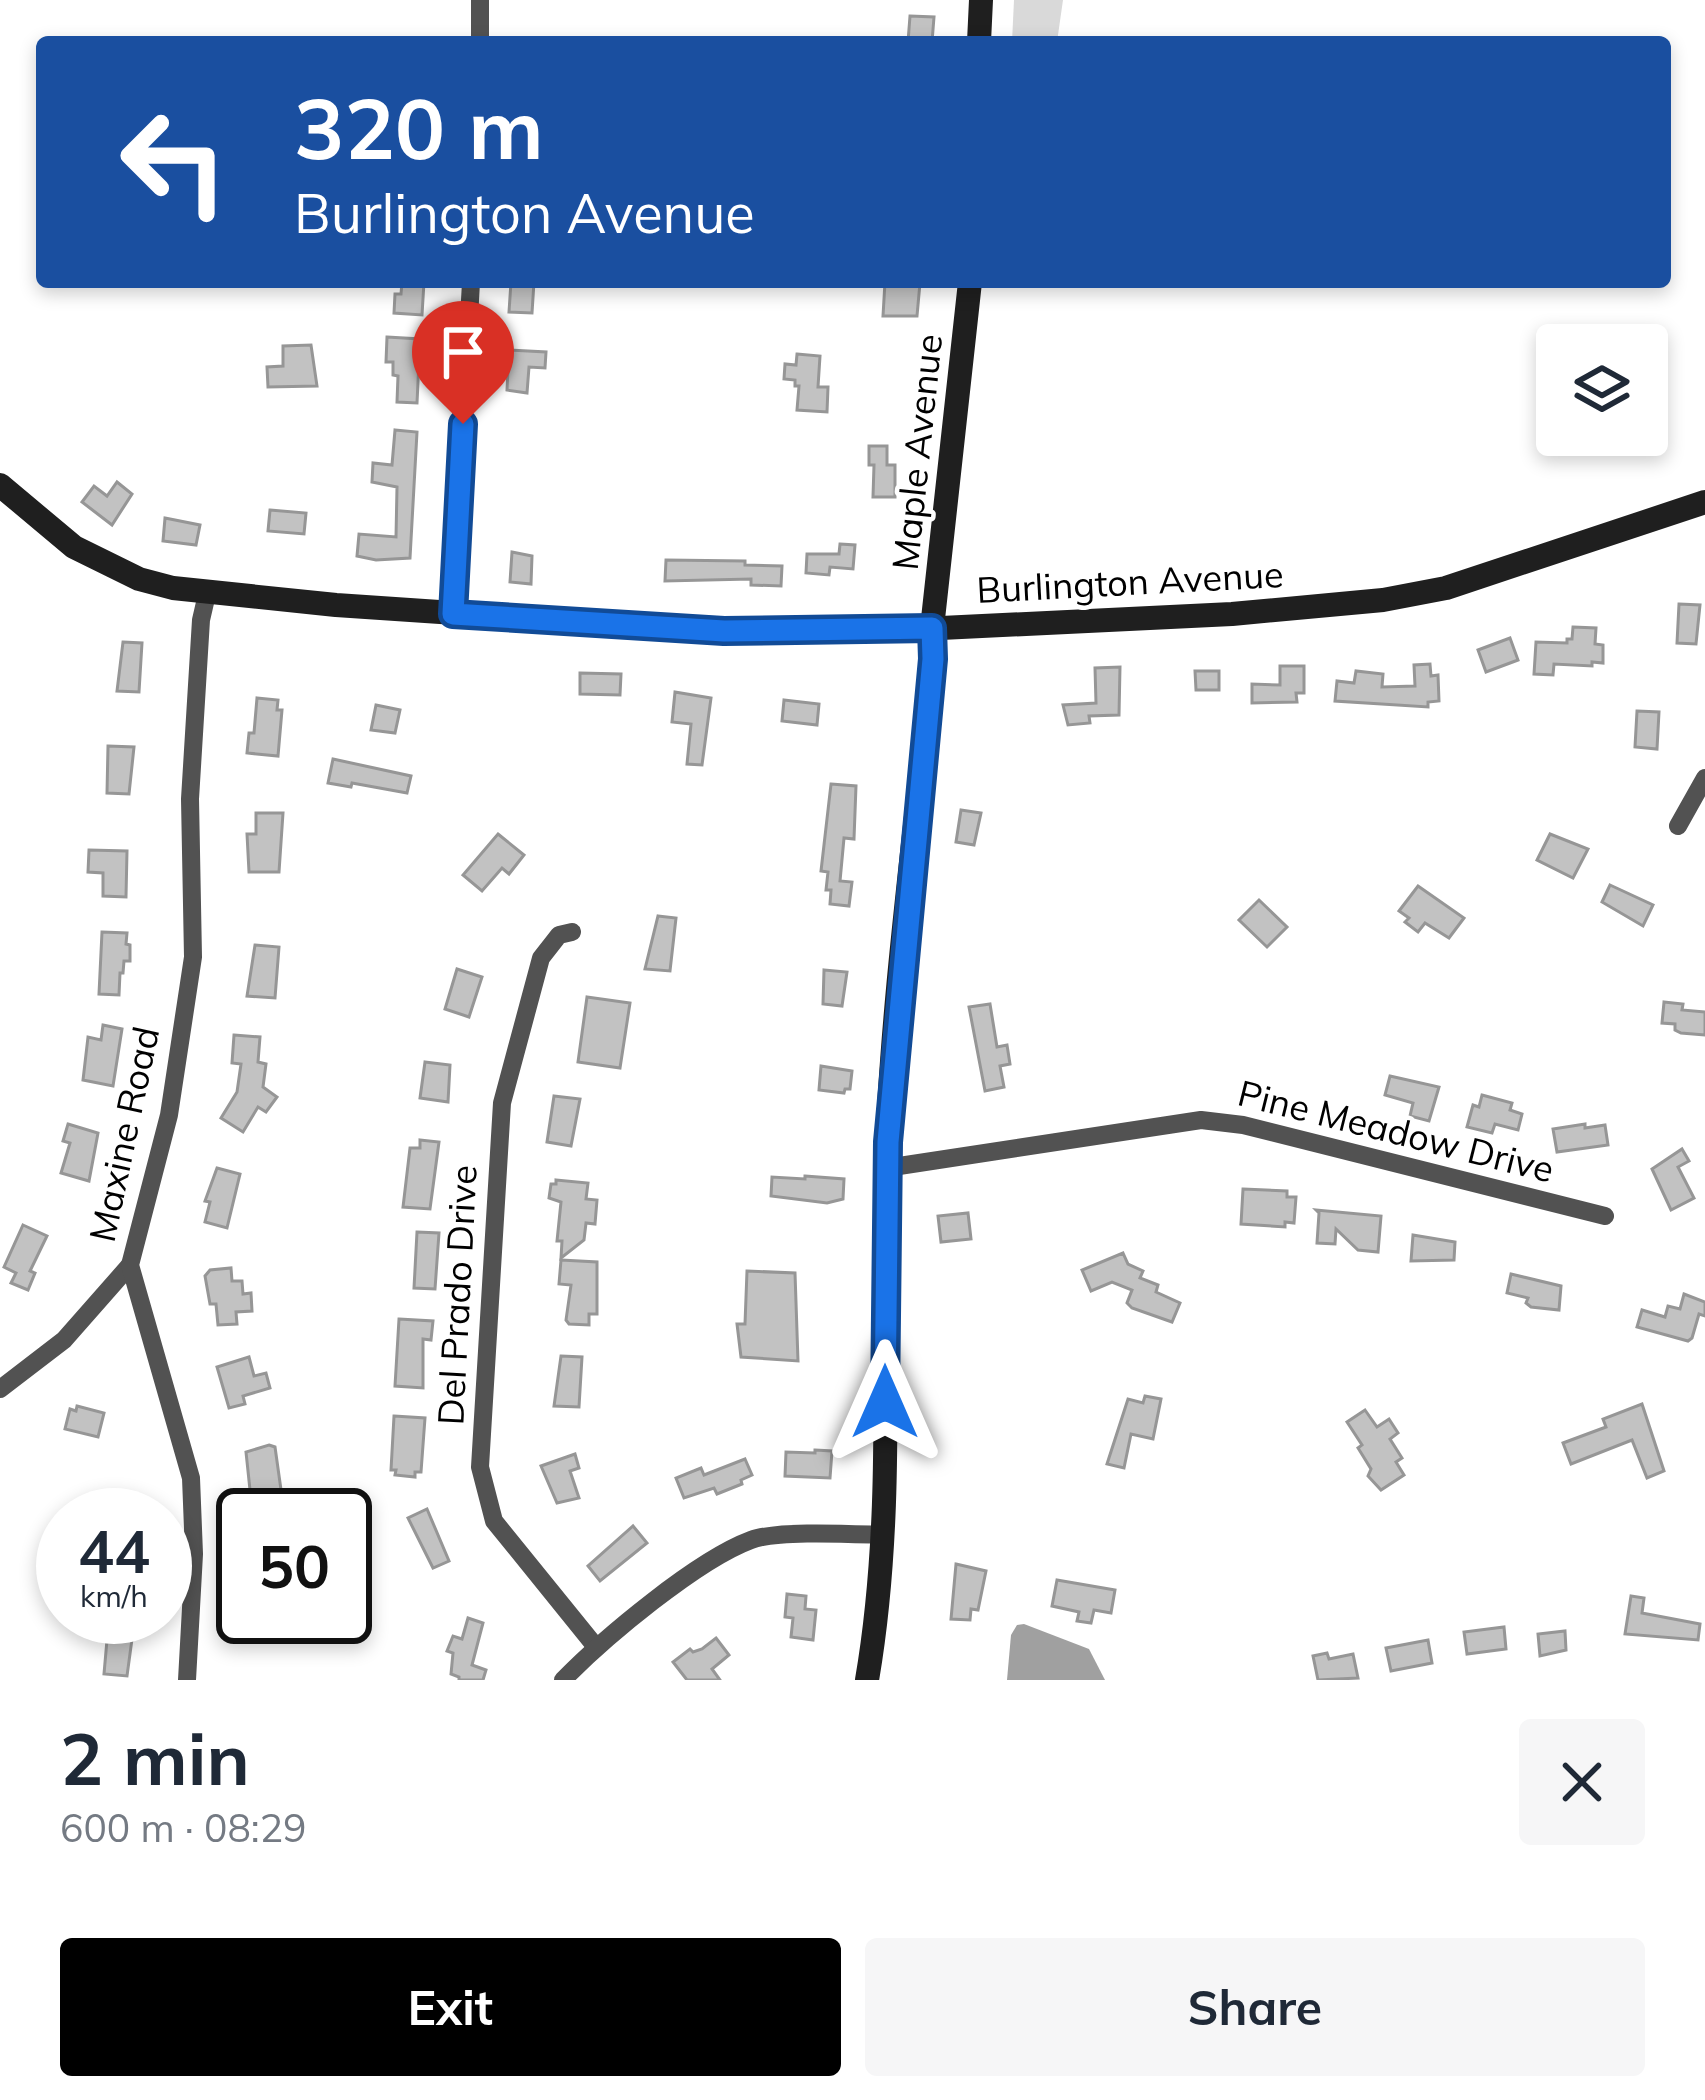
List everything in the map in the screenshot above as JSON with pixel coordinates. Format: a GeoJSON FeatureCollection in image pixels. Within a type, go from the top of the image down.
{"type":"FeatureCollection","features":[{"type":"Feature","properties":{"kind":"main road"},"geometry":{"type":"LineString","coordinates":[[979,36],[981,0]]}},
{"type":"Feature","properties":{"kind":"main road","name":"Maple Avenue"},"geometry":{"type":"LineString","coordinates":[[867,1680],[882,1535],[886,1168],[933,659],[932,628],[969,288]]}},
{"type":"Feature","properties":{"kind":"main road","name":"Burlington Avenue"},"geometry":{"type":"LineString","coordinates":[[0,485],[74,548],[103,564],[139,579],[207,594],[724,631],[932,628],[1232,614],[1383,600],[1446,588],[1705,502]]}},
{"type":"Feature","properties":{"kind":"street"},"geometry":{"type":"LineString","coordinates":[[480,0],[480,36]]}},
{"type":"Feature","properties":{"kind":"street"},"geometry":{"type":"LineString","coordinates":[[453,614],[471,288]]}},
{"type":"Feature","properties":{"kind":"street","name":"Maxine Road"},"geometry":{"type":"LineString","coordinates":[[187,1680],[194,1554],[191,1478],[130,1265],[169,1114],[193,957],[190,799],[201,620],[207,594]]}},
{"type":"Feature","properties":{"kind":"street"},"geometry":{"type":"LineString","coordinates":[[1678,826],[1705,778]]}},
{"type":"Feature","properties":{"kind":"street","name":"Del Prado Drive"},"geometry":{"type":"LineString","coordinates":[[572,932],[560,935],[542,958],[502,1103],[480,1467],[494,1521],[596,1647]]}},
{"type":"Feature","properties":{"kind":"street","name":"Pine Meadow Drive"},"geometry":{"type":"LineString","coordinates":[[886,1168],[1202,1120],[1244,1125],[1605,1216]]}},
{"type":"Feature","properties":{"kind":"street"},"geometry":{"type":"LineString","coordinates":[[0,1389],[64,1340],[130,1265]]}},
{"type":"Feature","properties":{"kind":"street"},"geometry":{"type":"LineString","coordinates":[[563,1680],[596,1647],[716,1558],[755,1538],[882,1535]]}},
{"type":"Feature","properties":{"kind":"shaded area"},"geometry":{"type":"Polygon","coordinates":[[[1014,0],[1063,0],[1058,36],[1012,36],[1014,0]]]}},
{"type":"Feature","properties":{"kind":"shaded area"},"geometry":{"type":"Polygon","coordinates":[[[1017,1625],[1089,1649],[1105,1680],[1007,1680],[1011,1635],[1017,1625]]]}},
{"type":"Feature","properties":{"kind":"building"},"geometry":{"type":"Polygon","coordinates":[[[910,16],[934,17],[932,36],[908,36],[910,16]]]}},
{"type":"Feature","properties":{"kind":"building"},"geometry":{"type":"Polygon","coordinates":[[[402,288],[424,288],[422,315],[394,313],[395,294],[401,294],[402,288]]]}},
{"type":"Feature","properties":{"kind":"building"},"geometry":{"type":"Polygon","coordinates":[[[511,288],[534,288],[532,313],[509,312],[511,288]]]}},
{"type":"Feature","properties":{"kind":"building"},"geometry":{"type":"Polygon","coordinates":[[[885,288],[920,288],[917,316],[883,316],[885,288]]]}},
{"type":"Feature","properties":{"kind":"building"},"geometry":{"type":"Polygon","coordinates":[[[387,337],[420,339],[417,403],[397,402],[398,376],[393,375],[393,362],[386,362],[387,337]]]}},
{"type":"Feature","properties":{"kind":"building"},"geometry":{"type":"Polygon","coordinates":[[[311,345],[317,386],[268,387],[267,367],[283,366],[283,346],[311,345]]]}},
{"type":"Feature","properties":{"kind":"building"},"geometry":{"type":"Polygon","coordinates":[[[509,350],[546,352],[545,368],[529,367],[527,393],[507,390],[509,350]]]}},
{"type":"Feature","properties":{"kind":"building"},"geometry":{"type":"Polygon","coordinates":[[[797,354],[820,356],[818,387],[828,387],[827,412],[797,410],[799,386],[795,380],[784,379],[785,364],[796,365],[797,354]]]}},
{"type":"Feature","properties":{"kind":"building"},"geometry":{"type":"Polygon","coordinates":[[[395,430],[417,432],[410,558],[357,556],[359,534],[396,537],[397,487],[372,482],[373,463],[392,465],[395,430]]]}},
{"type":"Feature","properties":{"kind":"building"},"geometry":{"type":"Polygon","coordinates":[[[869,446],[887,446],[887,465],[895,465],[895,497],[873,497],[869,446]]]}},
{"type":"Feature","properties":{"kind":"building"},"geometry":{"type":"Polygon","coordinates":[[[117,482],[132,494],[112,525],[82,502],[94,486],[107,496],[117,482]]]}},
{"type":"Feature","properties":{"kind":"building"},"geometry":{"type":"Polygon","coordinates":[[[270,510],[306,513],[304,534],[268,531],[270,510]]]}},
{"type":"Feature","properties":{"kind":"building"},"geometry":{"type":"Polygon","coordinates":[[[165,518],[200,525],[196,545],[163,541],[165,518]]]}},
{"type":"Feature","properties":{"kind":"building"},"geometry":{"type":"Polygon","coordinates":[[[840,544],[855,545],[853,569],[830,567],[829,575],[806,573],[807,554],[839,554],[840,544]]]}},
{"type":"Feature","properties":{"kind":"building"},"geometry":{"type":"Polygon","coordinates":[[[512,552],[532,556],[531,584],[510,582],[512,552]]]}},
{"type":"Feature","properties":{"kind":"building"},"geometry":{"type":"Polygon","coordinates":[[[666,560],[782,566],[781,586],[751,585],[751,579],[665,581],[666,560]]]}},
{"type":"Feature","properties":{"kind":"building"},"geometry":{"type":"Polygon","coordinates":[[[1679,604],[1700,605],[1696,644],[1677,643],[1679,604]]]}},
{"type":"Feature","properties":{"kind":"building"},"geometry":{"type":"Polygon","coordinates":[[[1573,627],[1596,628],[1595,644],[1603,645],[1603,663],[1554,664],[1553,675],[1534,674],[1536,642],[1567,643],[1573,627]]]}},
{"type":"Feature","properties":{"kind":"building"},"geometry":{"type":"Polygon","coordinates":[[[1510,638],[1518,660],[1486,672],[1478,650],[1510,638]]]}},
{"type":"Feature","properties":{"kind":"building"},"geometry":{"type":"Polygon","coordinates":[[[123,642],[142,643],[139,692],[117,691],[123,642]]]}},
{"type":"Feature","properties":{"kind":"building"},"geometry":{"type":"Polygon","coordinates":[[[1430,664],[1431,676],[1438,675],[1439,701],[1428,702],[1428,707],[1335,701],[1337,681],[1354,683],[1356,671],[1383,674],[1382,687],[1415,686],[1414,665],[1430,664]]]}},
{"type":"Feature","properties":{"kind":"building"},"geometry":{"type":"Polygon","coordinates":[[[1280,666],[1304,666],[1304,693],[1296,693],[1297,702],[1252,703],[1252,684],[1280,685],[1280,666]]]}},
{"type":"Feature","properties":{"kind":"building"},"geometry":{"type":"Polygon","coordinates":[[[1120,667],[1119,715],[1089,716],[1090,723],[1068,725],[1063,705],[1096,703],[1095,668],[1120,667]]]}},
{"type":"Feature","properties":{"kind":"building"},"geometry":{"type":"Polygon","coordinates":[[[1195,671],[1219,671],[1219,690],[1196,690],[1195,671]]]}},
{"type":"Feature","properties":{"kind":"building"},"geometry":{"type":"Polygon","coordinates":[[[580,673],[621,674],[620,695],[580,694],[580,673]]]}},
{"type":"Feature","properties":{"kind":"building"},"geometry":{"type":"Polygon","coordinates":[[[675,692],[711,698],[702,765],[687,764],[691,724],[672,722],[675,692]]]}},
{"type":"Feature","properties":{"kind":"building"},"geometry":{"type":"Polygon","coordinates":[[[257,698],[278,700],[277,710],[282,710],[278,756],[247,753],[257,698]]]}},
{"type":"Feature","properties":{"kind":"building"},"geometry":{"type":"Polygon","coordinates":[[[784,700],[819,704],[817,725],[782,721],[784,700]]]}},
{"type":"Feature","properties":{"kind":"building"},"geometry":{"type":"Polygon","coordinates":[[[376,705],[400,710],[395,733],[371,730],[376,705]]]}},
{"type":"Feature","properties":{"kind":"building"},"geometry":{"type":"Polygon","coordinates":[[[1637,711],[1659,712],[1657,749],[1635,747],[1637,711]]]}},
{"type":"Feature","properties":{"kind":"building"},"geometry":{"type":"Polygon","coordinates":[[[108,746],[134,747],[129,794],[107,793],[108,746]]]}},
{"type":"Feature","properties":{"kind":"building"},"geometry":{"type":"Polygon","coordinates":[[[333,759],[411,776],[407,793],[328,783],[333,759]]]}},
{"type":"Feature","properties":{"kind":"building"},"geometry":{"type":"Polygon","coordinates":[[[831,784],[856,786],[854,839],[844,838],[840,881],[852,882],[849,906],[830,904],[828,872],[821,871],[831,784]]]}},
{"type":"Feature","properties":{"kind":"building"},"geometry":{"type":"Polygon","coordinates":[[[961,810],[981,813],[974,845],[956,842],[961,810]]]}},
{"type":"Feature","properties":{"kind":"building"},"geometry":{"type":"Polygon","coordinates":[[[256,813],[283,813],[279,872],[249,872],[247,834],[256,834],[256,813]]]}},
{"type":"Feature","properties":{"kind":"building"},"geometry":{"type":"Polygon","coordinates":[[[498,834],[524,855],[509,874],[502,868],[482,891],[463,875],[498,834]]]}},
{"type":"Feature","properties":{"kind":"building"},"geometry":{"type":"Polygon","coordinates":[[[1550,834],[1588,849],[1573,878],[1537,860],[1550,834]]]}},
{"type":"Feature","properties":{"kind":"building"},"geometry":{"type":"Polygon","coordinates":[[[89,850],[127,851],[126,897],[103,896],[103,873],[88,872],[89,850]]]}},
{"type":"Feature","properties":{"kind":"building"},"geometry":{"type":"Polygon","coordinates":[[[1610,885],[1653,905],[1643,926],[1602,902],[1610,885]]]}},
{"type":"Feature","properties":{"kind":"building"},"geometry":{"type":"Polygon","coordinates":[[[1418,886],[1464,918],[1449,938],[1425,923],[1418,932],[1405,922],[1409,918],[1399,911],[1418,886]]]}},
{"type":"Feature","properties":{"kind":"building"},"geometry":{"type":"Polygon","coordinates":[[[1259,900],[1287,927],[1267,947],[1239,920],[1259,900]]]}},
{"type":"Feature","properties":{"kind":"building"},"geometry":{"type":"Polygon","coordinates":[[[658,916],[676,918],[670,971],[645,969],[658,916]]]}},
{"type":"Feature","properties":{"kind":"building"},"geometry":{"type":"Polygon","coordinates":[[[102,932],[127,933],[130,961],[124,961],[120,973],[119,995],[99,994],[102,932]]]}},
{"type":"Feature","properties":{"kind":"building"},"geometry":{"type":"Polygon","coordinates":[[[255,945],[279,947],[275,998],[247,996],[255,945]]]}},
{"type":"Feature","properties":{"kind":"building"},"geometry":{"type":"Polygon","coordinates":[[[457,969],[482,977],[469,1017],[445,1009],[457,969]]]}},
{"type":"Feature","properties":{"kind":"building"},"geometry":{"type":"Polygon","coordinates":[[[824,970],[847,972],[842,1006],[823,1004],[824,970]]]}},
{"type":"Feature","properties":{"kind":"building"},"geometry":{"type":"Polygon","coordinates":[[[587,997],[630,1003],[620,1068],[578,1062],[587,997]]]}},
{"type":"Feature","properties":{"kind":"building"},"geometry":{"type":"Polygon","coordinates":[[[1664,1002],[1705,1012],[1705,1035],[1681,1033],[1675,1024],[1662,1023],[1664,1002]]]}},
{"type":"Feature","properties":{"kind":"building"},"geometry":{"type":"Polygon","coordinates":[[[990,1004],[997,1047],[1007,1045],[1010,1064],[1000,1066],[1004,1087],[985,1091],[969,1007],[990,1004]]]}},
{"type":"Feature","properties":{"kind":"building"},"geometry":{"type":"Polygon","coordinates":[[[103,1025],[122,1029],[113,1086],[83,1080],[88,1037],[101,1040],[103,1025]]]}},
{"type":"Feature","properties":{"kind":"building"},"geometry":{"type":"Polygon","coordinates":[[[234,1035],[260,1037],[258,1062],[266,1064],[263,1087],[277,1097],[266,1112],[258,1107],[243,1132],[221,1118],[237,1092],[241,1064],[232,1063],[234,1035]]]}},
{"type":"Feature","properties":{"kind":"building"},"geometry":{"type":"Polygon","coordinates":[[[425,1062],[450,1065],[448,1102],[420,1098],[425,1062]]]}},
{"type":"Feature","properties":{"kind":"building"},"geometry":{"type":"Polygon","coordinates":[[[821,1066],[852,1071],[850,1089],[844,1093],[819,1090],[821,1066]]]}},
{"type":"Feature","properties":{"kind":"building"},"geometry":{"type":"Polygon","coordinates":[[[1390,1076],[1439,1087],[1429,1121],[1410,1116],[1413,1103],[1385,1095],[1390,1076]]]}},
{"type":"Feature","properties":{"kind":"building"},"geometry":{"type":"Polygon","coordinates":[[[1482,1095],[1512,1103],[1510,1110],[1522,1114],[1518,1130],[1495,1124],[1492,1133],[1467,1127],[1473,1105],[1479,1107],[1482,1095]]]}},
{"type":"Feature","properties":{"kind":"building"},"geometry":{"type":"Polygon","coordinates":[[[554,1096],[580,1099],[571,1146],[547,1142],[554,1096]]]}},
{"type":"Feature","properties":{"kind":"building"},"geometry":{"type":"Polygon","coordinates":[[[68,1124],[98,1133],[89,1181],[61,1173],[70,1143],[63,1141],[68,1124]]]}},
{"type":"Feature","properties":{"kind":"building"},"geometry":{"type":"Polygon","coordinates":[[[1585,1124],[1585,1128],[1605,1125],[1608,1145],[1557,1152],[1553,1129],[1585,1124]]]}},
{"type":"Feature","properties":{"kind":"building"},"geometry":{"type":"Polygon","coordinates":[[[420,1140],[439,1142],[430,1209],[403,1207],[410,1148],[420,1148],[420,1140]]]}},
{"type":"Feature","properties":{"kind":"building"},"geometry":{"type":"Polygon","coordinates":[[[1682,1149],[1689,1161],[1678,1167],[1694,1198],[1671,1210],[1652,1169],[1682,1149]]]}},
{"type":"Feature","properties":{"kind":"building"},"geometry":{"type":"Polygon","coordinates":[[[217,1168],[240,1174],[227,1228],[205,1222],[210,1202],[205,1201],[217,1168]]]}},
{"type":"Feature","properties":{"kind":"building"},"geometry":{"type":"Polygon","coordinates":[[[772,1177],[844,1179],[843,1199],[827,1203],[771,1196],[772,1177]]]}},
{"type":"Feature","properties":{"kind":"building"},"geometry":{"type":"Polygon","coordinates":[[[556,1180],[588,1183],[586,1199],[597,1200],[595,1224],[586,1223],[584,1240],[561,1258],[562,1241],[557,1241],[561,1202],[549,1198],[556,1180]]]}},
{"type":"Feature","properties":{"kind":"building"},"geometry":{"type":"Polygon","coordinates":[[[1243,1189],[1287,1191],[1287,1197],[1296,1197],[1294,1223],[1285,1222],[1285,1227],[1241,1224],[1243,1189]]]}},
{"type":"Feature","properties":{"kind":"building"},"geometry":{"type":"Polygon","coordinates":[[[1316,1210],[1381,1216],[1378,1252],[1358,1250],[1336,1229],[1335,1244],[1317,1243],[1316,1210]]]}},
{"type":"Feature","properties":{"kind":"building"},"geometry":{"type":"Polygon","coordinates":[[[968,1213],[971,1239],[941,1242],[938,1216],[968,1213]]]}},
{"type":"Feature","properties":{"kind":"building"},"geometry":{"type":"Polygon","coordinates":[[[23,1225],[47,1236],[30,1271],[35,1273],[28,1290],[11,1283],[16,1273],[4,1267],[23,1225]]]}},
{"type":"Feature","properties":{"kind":"building"},"geometry":{"type":"Polygon","coordinates":[[[417,1232],[439,1233],[435,1289],[414,1288],[417,1232]]]}},
{"type":"Feature","properties":{"kind":"building"},"geometry":{"type":"Polygon","coordinates":[[[1413,1235],[1455,1242],[1454,1260],[1411,1261],[1413,1235]]]}},
{"type":"Feature","properties":{"kind":"building"},"geometry":{"type":"Polygon","coordinates":[[[1123,1253],[1128,1264],[1143,1271],[1140,1278],[1158,1285],[1156,1292],[1180,1303],[1172,1322],[1132,1308],[1127,1303],[1132,1290],[1112,1282],[1091,1291],[1082,1270],[1123,1253]]]}},
{"type":"Feature","properties":{"kind":"building"},"geometry":{"type":"Polygon","coordinates":[[[561,1260],[597,1262],[597,1314],[589,1314],[589,1325],[566,1320],[571,1285],[559,1284],[561,1260]]]}},
{"type":"Feature","properties":{"kind":"building"},"geometry":{"type":"Polygon","coordinates":[[[231,1268],[232,1281],[242,1281],[243,1294],[251,1293],[252,1311],[236,1312],[237,1324],[218,1325],[205,1276],[210,1270],[231,1268]]]}},
{"type":"Feature","properties":{"kind":"building"},"geometry":{"type":"Polygon","coordinates":[[[747,1271],[795,1273],[798,1361],[741,1357],[737,1324],[745,1324],[747,1271]]]}},
{"type":"Feature","properties":{"kind":"building"},"geometry":{"type":"Polygon","coordinates":[[[1511,1274],[1561,1286],[1559,1310],[1531,1307],[1528,1298],[1507,1293],[1511,1274]]]}},
{"type":"Feature","properties":{"kind":"building"},"geometry":{"type":"Polygon","coordinates":[[[1684,1294],[1705,1302],[1705,1316],[1699,1314],[1688,1341],[1637,1327],[1642,1310],[1665,1317],[1668,1306],[1680,1309],[1684,1294]]]}},
{"type":"Feature","properties":{"kind":"building"},"geometry":{"type":"Polygon","coordinates":[[[399,1319],[433,1321],[431,1340],[423,1339],[423,1388],[395,1386],[399,1319]]]}},
{"type":"Feature","properties":{"kind":"building"},"geometry":{"type":"Polygon","coordinates":[[[561,1356],[582,1357],[579,1407],[554,1406],[561,1356]]]}},
{"type":"Feature","properties":{"kind":"building"},"geometry":{"type":"Polygon","coordinates":[[[249,1357],[254,1376],[266,1373],[270,1388],[243,1396],[245,1404],[229,1408],[217,1367],[249,1357]]]}},
{"type":"Feature","properties":{"kind":"building"},"geometry":{"type":"Polygon","coordinates":[[[1145,1396],[1161,1399],[1153,1439],[1131,1434],[1124,1468],[1107,1464],[1128,1399],[1143,1403],[1145,1396]]]}},
{"type":"Feature","properties":{"kind":"building"},"geometry":{"type":"Polygon","coordinates":[[[1642,1404],[1664,1471],[1647,1478],[1632,1440],[1571,1464],[1563,1443],[1606,1427],[1603,1419],[1642,1404]]]}},
{"type":"Feature","properties":{"kind":"building"},"geometry":{"type":"Polygon","coordinates":[[[77,1406],[104,1413],[98,1437],[65,1429],[70,1409],[76,1411],[77,1406]]]}},
{"type":"Feature","properties":{"kind":"building"},"geometry":{"type":"Polygon","coordinates":[[[1365,1410],[1377,1427],[1389,1419],[1398,1433],[1390,1439],[1402,1458],[1396,1462],[1404,1475],[1381,1490],[1368,1476],[1371,1469],[1358,1448],[1362,1445],[1347,1422],[1365,1410]]]}},
{"type":"Feature","properties":{"kind":"building"},"geometry":{"type":"Polygon","coordinates":[[[394,1416],[425,1418],[421,1472],[415,1472],[415,1477],[395,1475],[396,1470],[391,1470],[394,1416]]]}},
{"type":"Feature","properties":{"kind":"building"},"geometry":{"type":"Polygon","coordinates":[[[275,1447],[281,1488],[250,1488],[246,1452],[275,1447]]]}},
{"type":"Feature","properties":{"kind":"building"},"geometry":{"type":"Polygon","coordinates":[[[832,1451],[830,1478],[785,1476],[786,1452],[832,1451]]]}},
{"type":"Feature","properties":{"kind":"building"},"geometry":{"type":"Polygon","coordinates":[[[575,1454],[579,1468],[570,1471],[579,1498],[557,1503],[541,1466],[575,1454]]]}},
{"type":"Feature","properties":{"kind":"building"},"geometry":{"type":"Polygon","coordinates":[[[745,1459],[752,1475],[741,1480],[742,1484],[717,1494],[714,1488],[684,1498],[676,1478],[701,1468],[704,1475],[745,1459]]]}},
{"type":"Feature","properties":{"kind":"building"},"geometry":{"type":"Polygon","coordinates":[[[427,1509],[449,1561],[433,1568],[408,1518],[427,1509]]]}},
{"type":"Feature","properties":{"kind":"building"},"geometry":{"type":"Polygon","coordinates":[[[633,1526],[647,1543],[600,1581],[588,1566],[633,1526]]]}},
{"type":"Feature","properties":{"kind":"building"},"geometry":{"type":"Polygon","coordinates":[[[956,1564],[986,1571],[978,1610],[971,1609],[970,1620],[951,1619],[956,1564]]]}},
{"type":"Feature","properties":{"kind":"building"},"geometry":{"type":"Polygon","coordinates":[[[1057,1580],[1115,1590],[1111,1613],[1094,1610],[1091,1623],[1077,1621],[1079,1612],[1052,1606],[1057,1580]]]}},
{"type":"Feature","properties":{"kind":"building"},"geometry":{"type":"Polygon","coordinates":[[[787,1594],[806,1596],[805,1609],[816,1610],[813,1640],[791,1637],[793,1618],[785,1617],[787,1594]]]}},
{"type":"Feature","properties":{"kind":"building"},"geometry":{"type":"Polygon","coordinates":[[[1631,1596],[1644,1598],[1642,1613],[1700,1624],[1698,1640],[1625,1634],[1631,1596]]]}},
{"type":"Feature","properties":{"kind":"building"},"geometry":{"type":"Polygon","coordinates":[[[468,1618],[483,1623],[472,1665],[486,1670],[483,1680],[459,1680],[451,1674],[453,1653],[447,1651],[453,1636],[462,1639],[468,1618]]]}},
{"type":"Feature","properties":{"kind":"building"},"geometry":{"type":"Polygon","coordinates":[[[1504,1627],[1506,1649],[1467,1654],[1464,1632],[1504,1627]]]}},
{"type":"Feature","properties":{"kind":"building"},"geometry":{"type":"Polygon","coordinates":[[[1565,1631],[1566,1650],[1540,1656],[1538,1634],[1565,1631]]]}},
{"type":"Feature","properties":{"kind":"building"},"geometry":{"type":"Polygon","coordinates":[[[716,1638],[729,1655],[712,1669],[720,1680],[687,1680],[673,1662],[716,1638]]]}},
{"type":"Feature","properties":{"kind":"building"},"geometry":{"type":"Polygon","coordinates":[[[1428,1640],[1432,1663],[1391,1671],[1386,1648],[1428,1640]]]}},
{"type":"Feature","properties":{"kind":"building"},"geometry":{"type":"Polygon","coordinates":[[[107,1644],[131,1644],[127,1676],[104,1674],[107,1644]]]}},
{"type":"Feature","properties":{"kind":"building"},"geometry":{"type":"Polygon","coordinates":[[[1327,1653],[1329,1659],[1353,1654],[1358,1678],[1318,1680],[1313,1656],[1327,1653]]]}},
{"type":"Feature","properties":{"kind":"route"},"geometry":{"type":"LineString","coordinates":[[463,424],[453,614],[724,631],[932,628],[933,659],[886,1168],[885,1402]]}}]}
